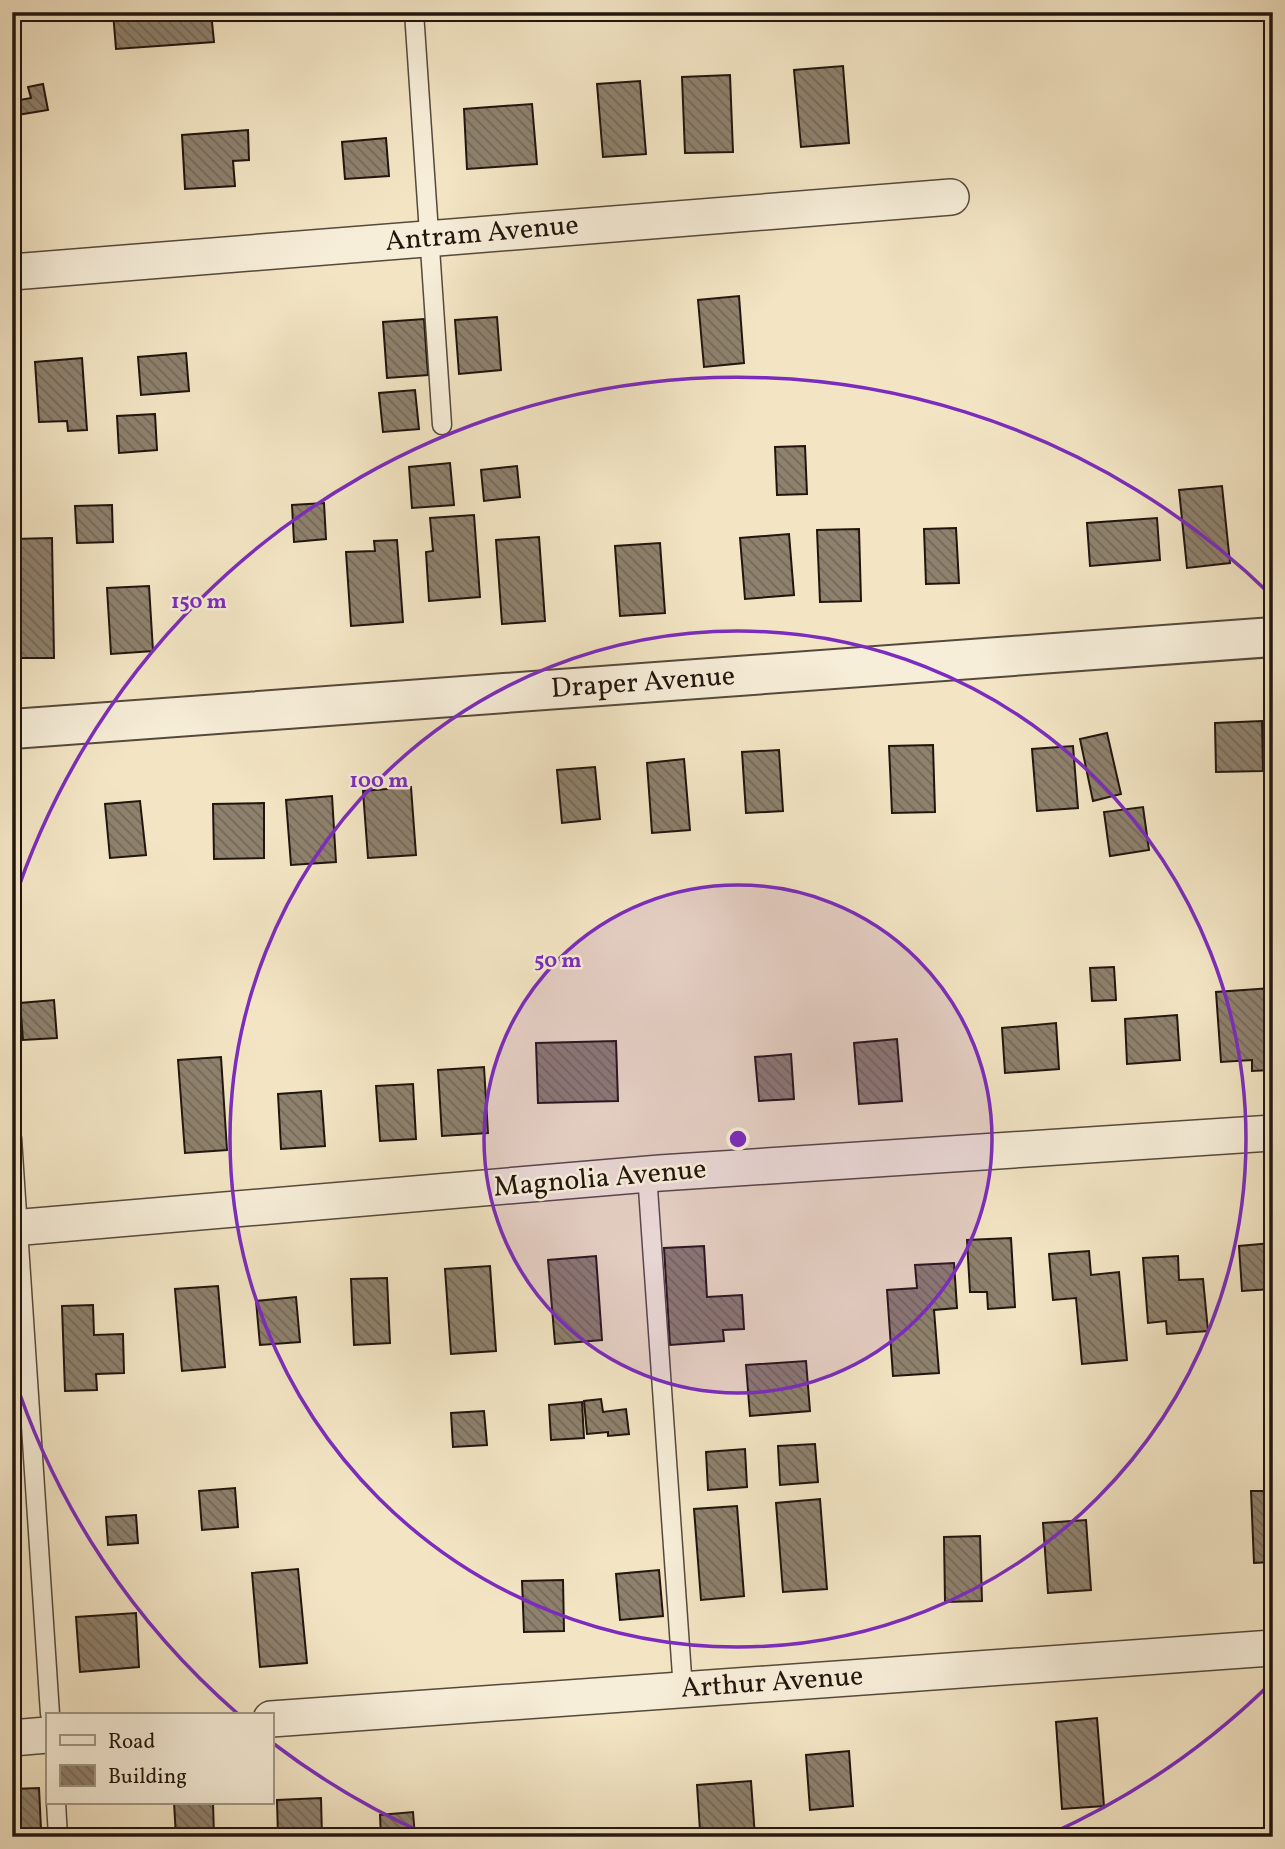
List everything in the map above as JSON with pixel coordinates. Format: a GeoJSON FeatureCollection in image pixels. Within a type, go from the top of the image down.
{"type":"FeatureCollection","features":[{"type":"Feature","properties":{"kind":"street","name":"Antram Avenue"},"geometry":{"type":"LineString","coordinates":[[12,272],[951,197]]}},
{"type":"Feature","properties":{"kind":"street","name":"Draper Avenue"},"geometry":{"type":"LineString","coordinates":[[12,729],[1273,637]]}},
{"type":"Feature","properties":{"kind":"street","name":"Magnolia Avenue"},"geometry":{"type":"LineString","coordinates":[[15,1228],[647,1174],[1273,1133]]}},
{"type":"Feature","properties":{"kind":"street","name":"Arthur Avenue"},"geometry":{"type":"LineString","coordinates":[[273,1719],[1273,1648]]}},
{"type":"Feature","properties":{"kind":"street"},"geometry":{"type":"LineString","coordinates":[[12,1738],[46,1735]]}},
{"type":"Feature","properties":{"kind":"lane"},"geometry":{"type":"LineString","coordinates":[[414,12],[442,425]]}},
{"type":"Feature","properties":{"kind":"lane"},"geometry":{"type":"LineString","coordinates":[[12,1138],[15,1228],[50,1713]]}},
{"type":"Feature","properties":{"kind":"lane"},"geometry":{"type":"LineString","coordinates":[[647,1174],[683,1690]]}},
{"type":"Feature","properties":{"kind":"lane"},"geometry":{"type":"LineString","coordinates":[[56,1804],[58,1837]]}},
{"type":"Feature","properties":{"kind":"building"},"geometry":{"type":"Polygon","coordinates":[[[113,12],[211,12],[214,42],[116,49],[113,12]]]}},
{"type":"Feature","properties":{"kind":"building"},"geometry":{"type":"Polygon","coordinates":[[[843,66],[849,143],[801,147],[794,70],[843,66]]]}},
{"type":"Feature","properties":{"kind":"building"},"geometry":{"type":"Polygon","coordinates":[[[730,75],[733,152],[685,153],[682,77],[730,75]]]}},
{"type":"Feature","properties":{"kind":"building"},"geometry":{"type":"Polygon","coordinates":[[[640,81],[646,154],[603,157],[597,84],[640,81]]]}},
{"type":"Feature","properties":{"kind":"building"},"geometry":{"type":"Polygon","coordinates":[[[43,84],[48,110],[17,115],[14,101],[31,98],[28,87],[43,84]]]}},
{"type":"Feature","properties":{"kind":"building"},"geometry":{"type":"Polygon","coordinates":[[[532,104],[537,164],[467,169],[464,109],[532,104]]]}},
{"type":"Feature","properties":{"kind":"building"},"geometry":{"type":"Polygon","coordinates":[[[248,130],[249,160],[233,161],[235,186],[185,189],[182,135],[248,130]]]}},
{"type":"Feature","properties":{"kind":"building"},"geometry":{"type":"Polygon","coordinates":[[[386,138],[389,176],[345,179],[342,142],[386,138]]]}},
{"type":"Feature","properties":{"kind":"building"},"geometry":{"type":"Polygon","coordinates":[[[739,296],[744,363],[704,367],[698,300],[739,296]]]}},
{"type":"Feature","properties":{"kind":"building"},"geometry":{"type":"Polygon","coordinates":[[[497,317],[501,370],[459,374],[455,320],[497,317]]]}},
{"type":"Feature","properties":{"kind":"building"},"geometry":{"type":"Polygon","coordinates":[[[424,319],[428,375],[387,378],[383,322],[424,319]]]}},
{"type":"Feature","properties":{"kind":"building"},"geometry":{"type":"Polygon","coordinates":[[[186,353],[189,391],[141,395],[138,357],[186,353]]]}},
{"type":"Feature","properties":{"kind":"building"},"geometry":{"type":"Polygon","coordinates":[[[82,358],[87,430],[68,431],[67,421],[39,422],[35,362],[82,358]]]}},
{"type":"Feature","properties":{"kind":"building"},"geometry":{"type":"Polygon","coordinates":[[[415,390],[419,429],[383,432],[379,393],[415,390]]]}},
{"type":"Feature","properties":{"kind":"building"},"geometry":{"type":"Polygon","coordinates":[[[155,414],[157,450],[119,453],[117,416],[155,414]]]}},
{"type":"Feature","properties":{"kind":"building"},"geometry":{"type":"Polygon","coordinates":[[[805,446],[807,494],[777,495],[775,447],[805,446]]]}},
{"type":"Feature","properties":{"kind":"building"},"geometry":{"type":"Polygon","coordinates":[[[450,463],[454,505],[412,508],[409,467],[450,463]]]}},
{"type":"Feature","properties":{"kind":"building"},"geometry":{"type":"Polygon","coordinates":[[[517,466],[520,497],[484,501],[481,470],[517,466]]]}},
{"type":"Feature","properties":{"kind":"building"},"geometry":{"type":"Polygon","coordinates":[[[1222,486],[1230,563],[1187,568],[1179,490],[1222,486]]]}},
{"type":"Feature","properties":{"kind":"building"},"geometry":{"type":"Polygon","coordinates":[[[324,503],[326,539],[294,542],[292,505],[324,503]]]}},
{"type":"Feature","properties":{"kind":"building"},"geometry":{"type":"Polygon","coordinates":[[[112,505],[113,542],[77,543],[75,506],[112,505]]]}},
{"type":"Feature","properties":{"kind":"building"},"geometry":{"type":"Polygon","coordinates":[[[474,515],[480,597],[429,601],[426,552],[433,551],[430,518],[474,515]]]}},
{"type":"Feature","properties":{"kind":"building"},"geometry":{"type":"Polygon","coordinates":[[[1157,518],[1160,560],[1090,566],[1087,523],[1157,518]]]}},
{"type":"Feature","properties":{"kind":"building"},"geometry":{"type":"Polygon","coordinates":[[[956,528],[959,583],[926,584],[924,529],[956,528]]]}},
{"type":"Feature","properties":{"kind":"building"},"geometry":{"type":"Polygon","coordinates":[[[859,529],[861,601],[820,602],[817,530],[859,529]]]}},
{"type":"Feature","properties":{"kind":"building"},"geometry":{"type":"Polygon","coordinates":[[[789,534],[794,595],[745,599],[740,538],[789,534]]]}},
{"type":"Feature","properties":{"kind":"building"},"geometry":{"type":"Polygon","coordinates":[[[539,537],[545,621],[502,624],[496,540],[539,537]]]}},
{"type":"Feature","properties":{"kind":"building"},"geometry":{"type":"Polygon","coordinates":[[[52,538],[54,658],[13,658],[12,539],[52,538]]]}},
{"type":"Feature","properties":{"kind":"building"},"geometry":{"type":"Polygon","coordinates":[[[397,540],[403,622],[351,626],[346,552],[375,551],[374,541],[397,540]]]}},
{"type":"Feature","properties":{"kind":"building"},"geometry":{"type":"Polygon","coordinates":[[[660,543],[665,613],[620,616],[615,546],[660,543]]]}},
{"type":"Feature","properties":{"kind":"building"},"geometry":{"type":"Polygon","coordinates":[[[149,586],[153,651],[111,654],[107,588],[149,586]]]}},
{"type":"Feature","properties":{"kind":"building"},"geometry":{"type":"Polygon","coordinates":[[[1262,721],[1263,771],[1216,772],[1215,723],[1262,721]]]}},
{"type":"Feature","properties":{"kind":"building"},"geometry":{"type":"Polygon","coordinates":[[[1107,733],[1121,794],[1093,801],[1080,739],[1107,733]]]}},
{"type":"Feature","properties":{"kind":"building"},"geometry":{"type":"Polygon","coordinates":[[[933,745],[935,812],[892,813],[889,746],[933,745]]]}},
{"type":"Feature","properties":{"kind":"building"},"geometry":{"type":"Polygon","coordinates":[[[1073,746],[1078,808],[1037,811],[1032,749],[1073,746]]]}},
{"type":"Feature","properties":{"kind":"building"},"geometry":{"type":"Polygon","coordinates":[[[779,750],[783,811],[746,813],[742,752],[779,750]]]}},
{"type":"Feature","properties":{"kind":"building"},"geometry":{"type":"Polygon","coordinates":[[[684,759],[690,830],[652,833],[647,763],[684,759]]]}},
{"type":"Feature","properties":{"kind":"building"},"geometry":{"type":"Polygon","coordinates":[[[595,767],[600,819],[562,823],[557,770],[595,767]]]}},
{"type":"Feature","properties":{"kind":"building"},"geometry":{"type":"Polygon","coordinates":[[[411,787],[416,855],[368,858],[363,791],[411,787]]]}},
{"type":"Feature","properties":{"kind":"building"},"geometry":{"type":"Polygon","coordinates":[[[332,796],[336,862],[291,865],[286,800],[332,796]]]}},
{"type":"Feature","properties":{"kind":"building"},"geometry":{"type":"Polygon","coordinates":[[[140,801],[146,855],[110,858],[105,804],[140,801]]]}},
{"type":"Feature","properties":{"kind":"building"},"geometry":{"type":"Polygon","coordinates":[[[264,803],[264,858],[214,859],[213,804],[264,803]]]}},
{"type":"Feature","properties":{"kind":"building"},"geometry":{"type":"Polygon","coordinates":[[[1143,807],[1149,850],[1110,856],[1104,812],[1143,807]]]}},
{"type":"Feature","properties":{"kind":"building"},"geometry":{"type":"Polygon","coordinates":[[[1114,967],[1116,1000],[1092,1001],[1090,968],[1114,967]]]}},
{"type":"Feature","properties":{"kind":"building"},"geometry":{"type":"Polygon","coordinates":[[[1273,988],[1273,1070],[1252,1071],[1252,1060],[1221,1062],[1216,992],[1273,988]]]}},
{"type":"Feature","properties":{"kind":"building"},"geometry":{"type":"Polygon","coordinates":[[[54,1000],[57,1038],[23,1040],[20,1003],[54,1000]]]}},
{"type":"Feature","properties":{"kind":"building"},"geometry":{"type":"Polygon","coordinates":[[[1177,1015],[1180,1060],[1127,1064],[1125,1019],[1177,1015]]]}},
{"type":"Feature","properties":{"kind":"building"},"geometry":{"type":"Polygon","coordinates":[[[1056,1023],[1059,1069],[1005,1073],[1002,1028],[1056,1023]]]}},
{"type":"Feature","properties":{"kind":"building"},"geometry":{"type":"Polygon","coordinates":[[[897,1039],[902,1101],[859,1104],[854,1043],[897,1039]]]}},
{"type":"Feature","properties":{"kind":"building"},"geometry":{"type":"Polygon","coordinates":[[[616,1041],[618,1101],[538,1103],[536,1043],[616,1041]]]}},
{"type":"Feature","properties":{"kind":"building"},"geometry":{"type":"Polygon","coordinates":[[[791,1054],[794,1099],[759,1101],[755,1057],[791,1054]]]}},
{"type":"Feature","properties":{"kind":"building"},"geometry":{"type":"Polygon","coordinates":[[[221,1057],[227,1150],[185,1153],[178,1060],[221,1057]]]}},
{"type":"Feature","properties":{"kind":"building"},"geometry":{"type":"Polygon","coordinates":[[[484,1067],[488,1133],[442,1136],[438,1070],[484,1067]]]}},
{"type":"Feature","properties":{"kind":"building"},"geometry":{"type":"Polygon","coordinates":[[[413,1084],[416,1139],[380,1141],[376,1086],[413,1084]]]}},
{"type":"Feature","properties":{"kind":"building"},"geometry":{"type":"Polygon","coordinates":[[[321,1091],[325,1146],[281,1149],[278,1094],[321,1091]]]}},
{"type":"Feature","properties":{"kind":"building"},"geometry":{"type":"Polygon","coordinates":[[[1011,1238],[1015,1307],[988,1309],[987,1292],[970,1292],[967,1240],[1011,1238]]]}},
{"type":"Feature","properties":{"kind":"building"},"geometry":{"type":"Polygon","coordinates":[[[1273,1243],[1273,1289],[1242,1291],[1239,1246],[1273,1243]]]}},
{"type":"Feature","properties":{"kind":"building"},"geometry":{"type":"Polygon","coordinates":[[[704,1246],[707,1297],[742,1295],[744,1329],[723,1330],[724,1341],[670,1345],[664,1248],[704,1246]]]}},
{"type":"Feature","properties":{"kind":"building"},"geometry":{"type":"Polygon","coordinates":[[[1089,1251],[1091,1275],[1119,1272],[1127,1360],[1082,1364],[1076,1298],[1053,1300],[1049,1254],[1089,1251]]]}},
{"type":"Feature","properties":{"kind":"building"},"geometry":{"type":"Polygon","coordinates":[[[596,1256],[602,1340],[555,1344],[548,1260],[596,1256]]]}},
{"type":"Feature","properties":{"kind":"building"},"geometry":{"type":"Polygon","coordinates":[[[1178,1256],[1179,1280],[1203,1279],[1208,1331],[1167,1334],[1166,1321],[1148,1323],[1143,1258],[1178,1256]]]}},
{"type":"Feature","properties":{"kind":"building"},"geometry":{"type":"Polygon","coordinates":[[[954,1263],[957,1308],[934,1310],[939,1373],[893,1376],[887,1290],[917,1288],[915,1265],[954,1263]]]}},
{"type":"Feature","properties":{"kind":"building"},"geometry":{"type":"Polygon","coordinates":[[[490,1266],[496,1351],[451,1354],[445,1269],[490,1266]]]}},
{"type":"Feature","properties":{"kind":"building"},"geometry":{"type":"Polygon","coordinates":[[[387,1278],[390,1343],[354,1345],[351,1279],[387,1278]]]}},
{"type":"Feature","properties":{"kind":"building"},"geometry":{"type":"Polygon","coordinates":[[[218,1286],[225,1367],[182,1371],[175,1289],[218,1286]]]}},
{"type":"Feature","properties":{"kind":"building"},"geometry":{"type":"Polygon","coordinates":[[[296,1297],[300,1342],[260,1345],[256,1301],[296,1297]]]}},
{"type":"Feature","properties":{"kind":"building"},"geometry":{"type":"Polygon","coordinates":[[[93,1305],[94,1335],[123,1334],[124,1373],[96,1374],[97,1390],[65,1391],[62,1306],[93,1305]]]}},
{"type":"Feature","properties":{"kind":"building"},"geometry":{"type":"Polygon","coordinates":[[[806,1361],[810,1411],[750,1416],[746,1365],[806,1361]]]}},
{"type":"Feature","properties":{"kind":"building"},"geometry":{"type":"Polygon","coordinates":[[[601,1399],[603,1412],[626,1409],[629,1434],[587,1434],[584,1401],[601,1399]]]}},
{"type":"Feature","properties":{"kind":"building"},"geometry":{"type":"Polygon","coordinates":[[[582,1402],[584,1438],[551,1440],[549,1405],[582,1402]]]}},
{"type":"Feature","properties":{"kind":"building"},"geometry":{"type":"Polygon","coordinates":[[[484,1411],[487,1445],[453,1447],[451,1413],[484,1411]]]}},
{"type":"Feature","properties":{"kind":"building"},"geometry":{"type":"Polygon","coordinates":[[[815,1444],[818,1482],[780,1485],[778,1446],[815,1444]]]}},
{"type":"Feature","properties":{"kind":"building"},"geometry":{"type":"Polygon","coordinates":[[[745,1449],[747,1487],[708,1490],[706,1452],[745,1449]]]}},
{"type":"Feature","properties":{"kind":"building"},"geometry":{"type":"Polygon","coordinates":[[[235,1488],[238,1527],[202,1530],[199,1491],[235,1488]]]}},
{"type":"Feature","properties":{"kind":"building"},"geometry":{"type":"Polygon","coordinates":[[[1251,1491],[1273,1491],[1273,1562],[1254,1563],[1251,1491]]]}},
{"type":"Feature","properties":{"kind":"building"},"geometry":{"type":"Polygon","coordinates":[[[820,1499],[827,1589],[783,1592],[776,1503],[820,1499]]]}},
{"type":"Feature","properties":{"kind":"building"},"geometry":{"type":"Polygon","coordinates":[[[737,1506],[744,1596],[701,1600],[694,1509],[737,1506]]]}},
{"type":"Feature","properties":{"kind":"building"},"geometry":{"type":"Polygon","coordinates":[[[136,1515],[138,1543],[108,1545],[106,1517],[136,1515]]]}},
{"type":"Feature","properties":{"kind":"building"},"geometry":{"type":"Polygon","coordinates":[[[1086,1520],[1091,1590],[1048,1593],[1043,1523],[1086,1520]]]}},
{"type":"Feature","properties":{"kind":"building"},"geometry":{"type":"Polygon","coordinates":[[[980,1536],[982,1601],[945,1602],[944,1537],[980,1536]]]}},
{"type":"Feature","properties":{"kind":"building"},"geometry":{"type":"Polygon","coordinates":[[[298,1569],[307,1663],[260,1667],[252,1573],[298,1569]]]}},
{"type":"Feature","properties":{"kind":"building"},"geometry":{"type":"Polygon","coordinates":[[[659,1570],[663,1616],[620,1620],[616,1574],[659,1570]]]}},
{"type":"Feature","properties":{"kind":"building"},"geometry":{"type":"Polygon","coordinates":[[[563,1580],[564,1631],[524,1632],[522,1581],[563,1580]]]}},
{"type":"Feature","properties":{"kind":"building"},"geometry":{"type":"Polygon","coordinates":[[[136,1613],[139,1667],[80,1672],[76,1617],[136,1613]]]}},
{"type":"Feature","properties":{"kind":"building"},"geometry":{"type":"Polygon","coordinates":[[[1097,1718],[1104,1806],[1062,1809],[1056,1722],[1097,1718]]]}},
{"type":"Feature","properties":{"kind":"building"},"geometry":{"type":"Polygon","coordinates":[[[849,1751],[853,1806],[810,1810],[806,1755],[849,1751]]]}},
{"type":"Feature","properties":{"kind":"building"},"geometry":{"type":"Polygon","coordinates":[[[751,1781],[755,1837],[624,1837],[700,1831],[697,1785],[751,1781]]]}},
{"type":"Feature","properties":{"kind":"building"},"geometry":{"type":"Polygon","coordinates":[[[39,1788],[41,1829],[12,1830],[12,1789],[39,1788]]]}},
{"type":"Feature","properties":{"kind":"building"},"geometry":{"type":"Polygon","coordinates":[[[321,1798],[322,1837],[278,1837],[277,1800],[321,1798]]]}},
{"type":"Feature","properties":{"kind":"building"},"geometry":{"type":"Polygon","coordinates":[[[174,1804],[213,1804],[214,1837],[176,1837],[174,1804]]]}},
{"type":"Feature","properties":{"kind":"building"},"geometry":{"type":"Polygon","coordinates":[[[413,1812],[415,1837],[381,1837],[380,1815],[413,1812]]]}}]}
